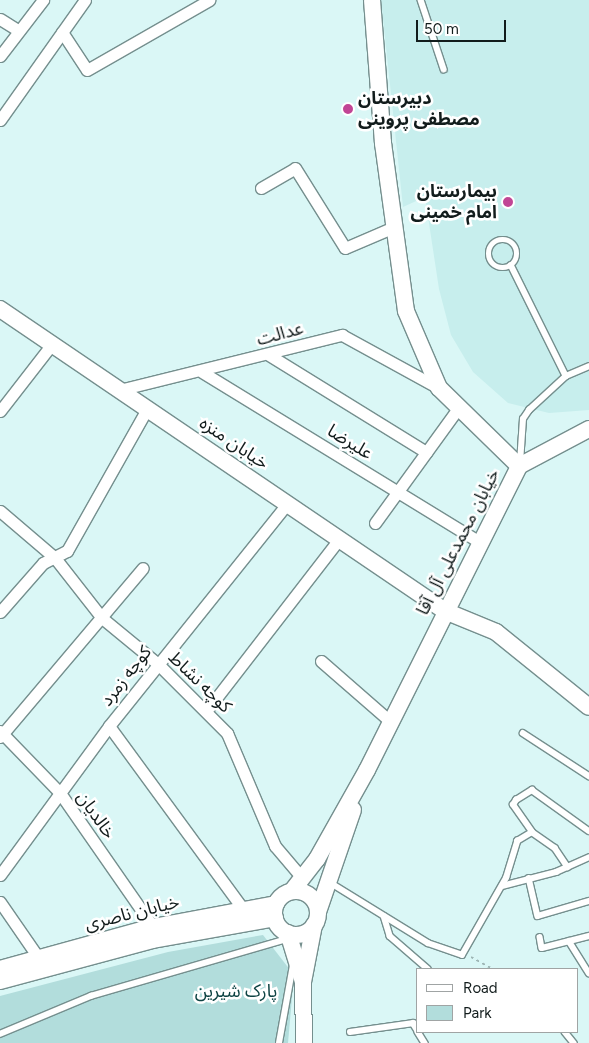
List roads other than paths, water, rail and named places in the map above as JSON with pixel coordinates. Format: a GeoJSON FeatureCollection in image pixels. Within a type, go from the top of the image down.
{"type":"FeatureCollection","features":[{"type":"Feature","properties":{"kind":"street"},"geometry":{"type":"LineString","coordinates":[[0,56],[43,0]]}},
{"type":"Feature","properties":{"kind":"street"},"geometry":{"type":"LineString","coordinates":[[0,120],[85,0]]}},
{"type":"Feature","properties":{"kind":"street"},"geometry":{"type":"LineString","coordinates":[[62,32],[87,70],[209,0]]}},
{"type":"Feature","properties":{"kind":"street","name":"خیابان محمدعلی آل آقا"},"geometry":{"type":"LineString","coordinates":[[297,885],[367,770],[479,542],[520,466],[439,388],[406,311],[394,227],[372,0]]}},
{"type":"Feature","properties":{"kind":"street"},"geometry":{"type":"LineString","coordinates":[[0,19],[19,31]]}},
{"type":"Feature","properties":{"kind":"street"},"geometry":{"type":"LineString","coordinates":[[260,188],[295,168],[345,248],[394,227]]}},
{"type":"Feature","properties":{"kind":"street","name":"خیابان منزه"},"geometry":{"type":"LineString","coordinates":[[0,309],[445,611],[496,632],[589,707]]}},
{"type":"Feature","properties":{"kind":"street","name":"عدالت"},"geometry":{"type":"LineString","coordinates":[[119,390],[202,372],[342,336],[439,388]]}},
{"type":"Feature","properties":{"kind":"street"},"geometry":{"type":"LineString","coordinates":[[0,411],[52,344]]}},
{"type":"Feature","properties":{"kind":"street"},"geometry":{"type":"LineString","coordinates":[[268,355],[426,452]]}},
{"type":"Feature","properties":{"kind":"street","name":"علیرضا"},"geometry":{"type":"LineString","coordinates":[[202,372],[479,542]]}},
{"type":"Feature","properties":{"kind":"street"},"geometry":{"type":"LineString","coordinates":[[375,523],[459,407]]}},
{"type":"Feature","properties":{"kind":"street"},"geometry":{"type":"LineString","coordinates":[[0,612],[43,563],[67,551],[147,408]]}},
{"type":"Feature","properties":{"kind":"street"},"geometry":{"type":"LineString","coordinates":[[520,466],[589,430]]}},
{"type":"Feature","properties":{"kind":"street","name":"کوچه زمرد"},"geometry":{"type":"LineString","coordinates":[[0,875],[109,726],[287,504]]}},
{"type":"Feature","properties":{"kind":"street","name":"کوچه نشاط"},"geometry":{"type":"LineString","coordinates":[[0,511],[55,558],[102,618],[158,664],[207,710],[227,733],[275,846],[297,885]]}},
{"type":"Feature","properties":{"kind":"street"},"geometry":{"type":"LineString","coordinates":[[207,710],[339,539]]}},
{"type":"Feature","properties":{"kind":"street"},"geometry":{"type":"LineString","coordinates":[[1,734],[143,568]]}},
{"type":"Feature","properties":{"kind":"street"},"geometry":{"type":"LineString","coordinates":[[321,661],[391,722]]}},
{"type":"Feature","properties":{"kind":"street"},"geometry":{"type":"LineString","coordinates":[[109,726],[242,908]]}},
{"type":"Feature","properties":{"kind":"street","name":"خالدیان"},"geometry":{"type":"LineString","coordinates":[[1,734],[60,793],[153,927]]}},
{"type":"Feature","properties":{"kind":"street","name":"خیابان محمدعلی آل آقا"},"geometry":{"type":"LineString","coordinates":[[303,982],[316,918],[367,770]]}},
{"type":"Feature","properties":{"kind":"street"},"geometry":{"type":"LineString","coordinates":[[290,936],[303,933],[316,918],[312,898],[297,885],[275,911],[290,936],[303,982],[304,1043]]}},
{"type":"Feature","properties":{"kind":"street"},"geometry":{"type":"LineString","coordinates":[[0,902],[38,957]]}},
{"type":"Feature","properties":{"kind":"street","name":"خیابان ناصری"},"geometry":{"type":"LineString","coordinates":[[0,969],[38,957],[153,927],[242,908],[275,911]]}},
{"type":"Feature","properties":{"kind":"street","name":"خیابان ناصری"},"geometry":{"type":"LineString","coordinates":[[0,980],[153,940],[275,911]]}},
{"type":"Feature","properties":{"kind":"lane"},"geometry":{"type":"LineString","coordinates":[[421,0],[444,69]]}},
{"type":"Feature","properties":{"kind":"lane"},"geometry":{"type":"LineString","coordinates":[[511,265],[502,268],[490,260],[494,243],[508,241],[515,248],[511,265],[566,376]]}},
{"type":"Feature","properties":{"kind":"lane"},"geometry":{"type":"LineString","coordinates":[[520,466],[523,419],[566,376],[589,366]]}},
{"type":"Feature","properties":{"kind":"lane"},"geometry":{"type":"LineString","coordinates":[[523,733],[589,776]]}},
{"type":"Feature","properties":{"kind":"lane"},"geometry":{"type":"LineString","coordinates":[[568,867],[555,848],[532,832],[513,805],[532,790],[589,831]]}},
{"type":"Feature","properties":{"kind":"lane"},"geometry":{"type":"LineString","coordinates":[[328,881],[428,943],[462,954],[502,886],[517,841],[532,832]]}},
{"type":"Feature","properties":{"kind":"lane"},"geometry":{"type":"LineString","coordinates":[[502,886],[568,867],[589,857]]}},
{"type":"Feature","properties":{"kind":"lane"},"geometry":{"type":"LineString","coordinates":[[529,878],[538,916],[589,901]]}},
{"type":"Feature","properties":{"kind":"lane"},"geometry":{"type":"LineString","coordinates":[[384,916],[390,936],[427,968]]}},
{"type":"Feature","properties":{"kind":"lane"},"geometry":{"type":"LineString","coordinates":[[0,1034],[91,996],[290,936]]}},
{"type":"Feature","properties":{"kind":"lane"},"geometry":{"type":"LineString","coordinates":[[540,937],[542,948],[589,936]]}},
{"type":"Feature","properties":{"kind":"lane"},"geometry":{"type":"LineString","coordinates":[[569,941],[589,973]]}},
{"type":"Feature","properties":{"kind":"lane"},"geometry":{"type":"LineString","coordinates":[[279,1043],[286,984],[296,956]]}},
{"type":"Feature","properties":{"kind":"lane"},"geometry":{"type":"LineString","coordinates":[[350,1032],[413,1023],[416,1028]]}},
{"type":"Feature","properties":{"kind":"lane"},"geometry":{"type":"LineString","coordinates":[[566,1033],[574,1043]]}},
{"type":"Feature","properties":{"kind":"place","name":"دبیرستان مصطفی پروینی"},"geometry":{"type":"Point","coordinates":[348,109]}},
{"type":"Feature","properties":{"kind":"place","name":"بیمارستان امام خمینی"},"geometry":{"type":"Point","coordinates":[508,202]}},
{"type":"Feature","properties":{"kind":"park label","name":"پارک شیرین"},"geometry":{"type":"Point","coordinates":[236,991]}}]}
